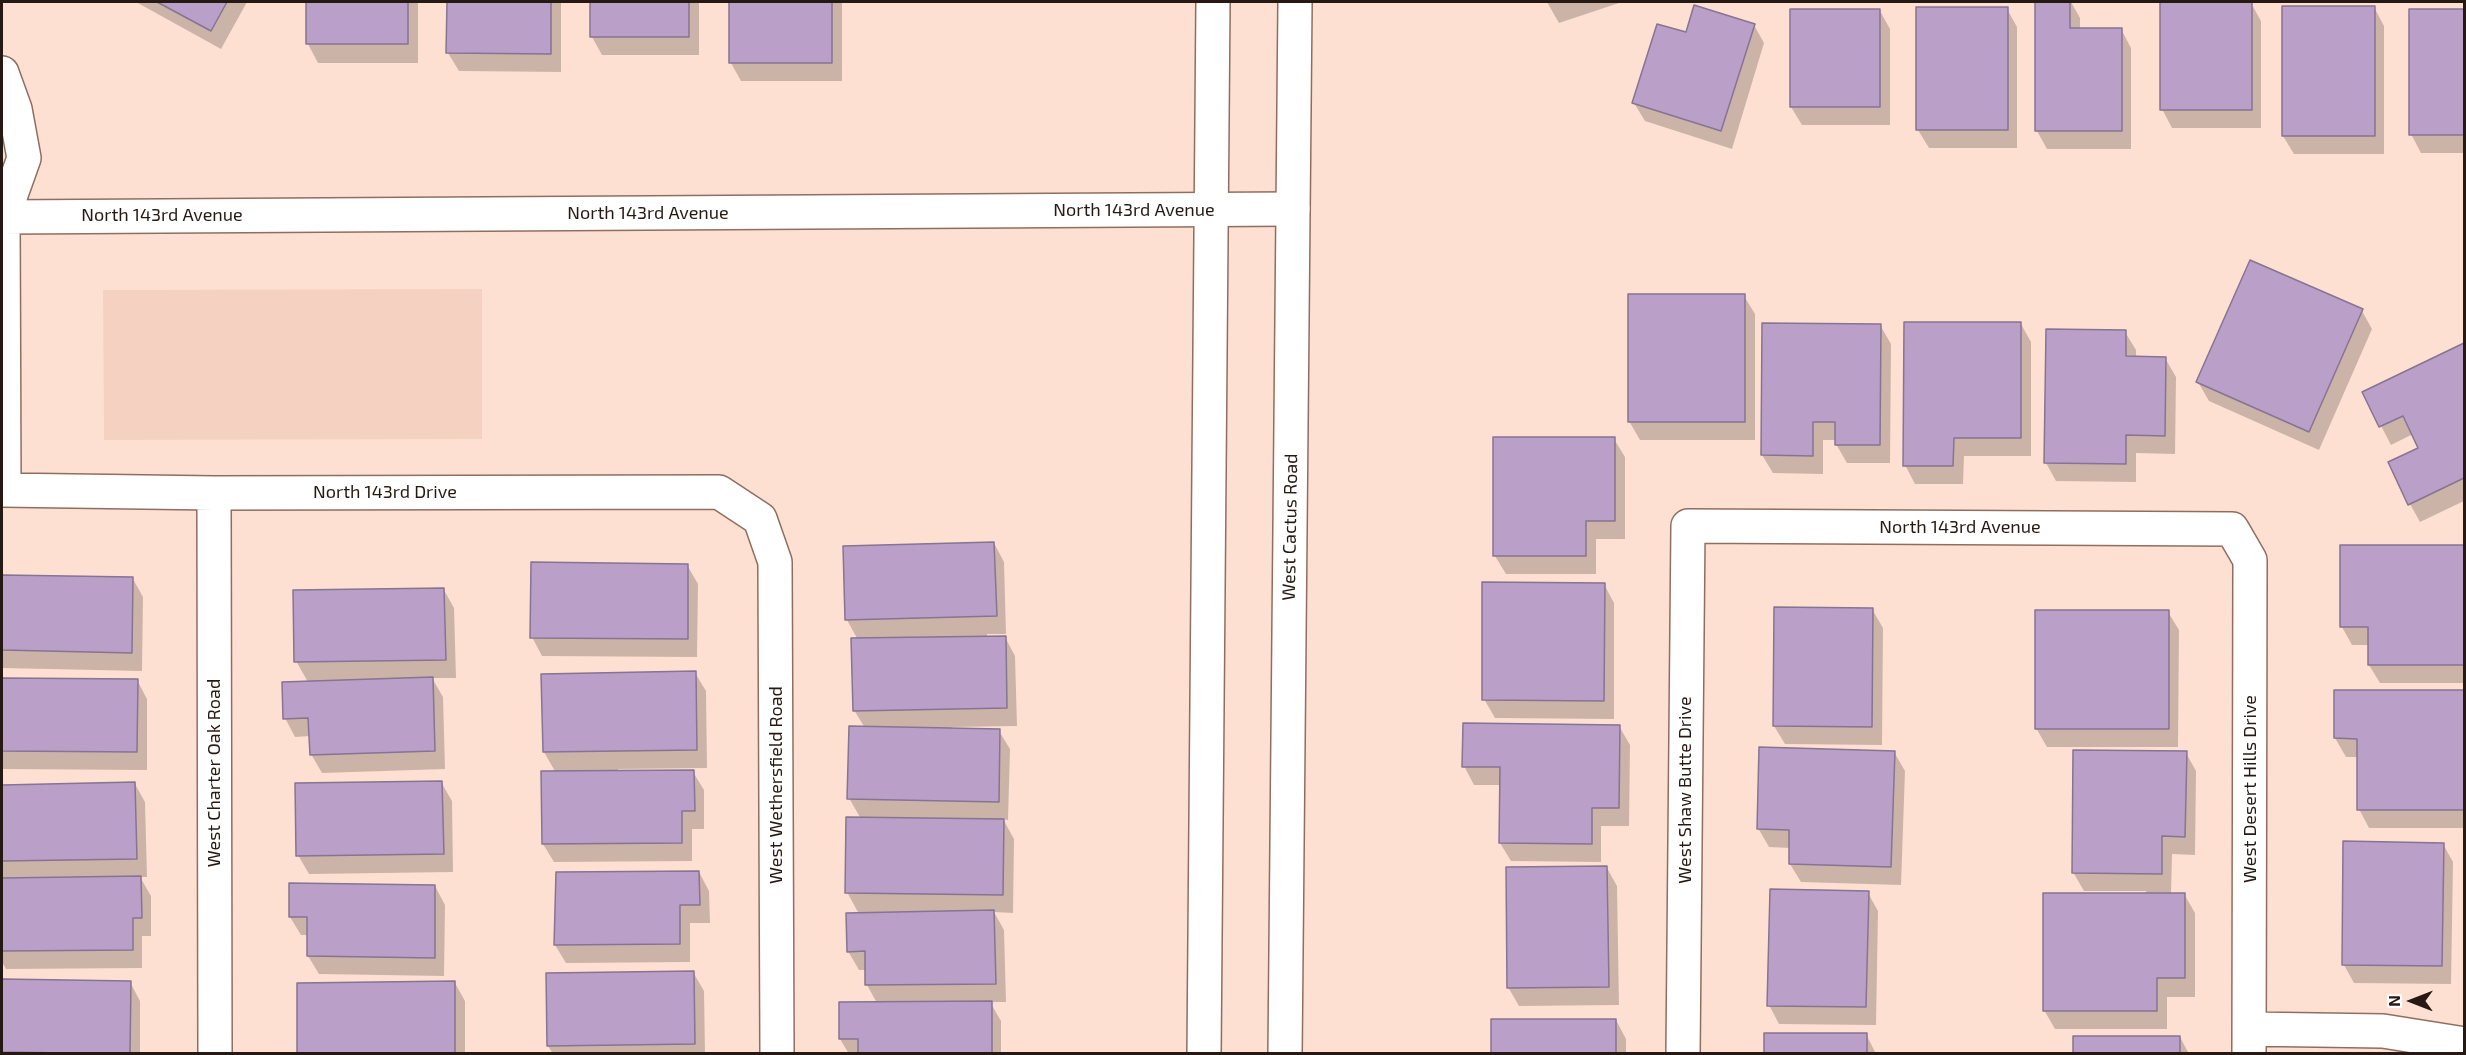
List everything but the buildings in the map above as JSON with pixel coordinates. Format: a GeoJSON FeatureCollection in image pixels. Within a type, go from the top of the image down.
{"type":"FeatureCollection","features":[{"type":"Feature","properties":{"kind":"street"},"geometry":{"type":"LineString","coordinates":[[1204,1053],[1213,2]]}},
{"type":"Feature","properties":{"kind":"street","name":"West Cactus Road"},"geometry":{"type":"LineString","coordinates":[[1285,1053],[1295,2]]}},
{"type":"Feature","properties":{"kind":"street"},"geometry":{"type":"LineString","coordinates":[[2,73],[15,109],[24,158],[2,215],[3,490]]}},
{"type":"Feature","properties":{"kind":"street","name":"North 143rd Avenue"},"geometry":{"type":"LineString","coordinates":[[2,215],[1293,209]]}},
{"type":"Feature","properties":{"kind":"street","name":"North 143rd Drive"},"geometry":{"type":"LineString","coordinates":[[3,490],[214,493],[719,492],[759,519]]}},
{"type":"Feature","properties":{"kind":"street","name":"West Charter Oak Road"},"geometry":{"type":"LineString","coordinates":[[214,493],[215,1053]]}},
{"type":"Feature","properties":{"kind":"street","name":"West Wethersfield Road"},"geometry":{"type":"LineString","coordinates":[[759,519],[775,562],[777,1053]]}},
{"type":"Feature","properties":{"kind":"street","name":"North 143rd Avenue"},"geometry":{"type":"LineString","coordinates":[[1688,526],[2232,529]]}},
{"type":"Feature","properties":{"kind":"street","name":"West Shaw Butte Drive"},"geometry":{"type":"LineString","coordinates":[[1683,1053],[1688,526]]}},
{"type":"Feature","properties":{"kind":"street","name":"West Desert Hills Drive"},"geometry":{"type":"LineString","coordinates":[[2232,529],[2250,560],[2249,1041]]}},
{"type":"Feature","properties":{"kind":"street"},"geometry":{"type":"LineString","coordinates":[[2249,1041],[2383,1030],[2464,1044]]}},
{"type":"Feature","properties":{"kind":"shaded area"},"geometry":{"type":"Polygon","coordinates":[[[482,289],[482,439],[104,440],[103,290],[482,289]]]}}]}
